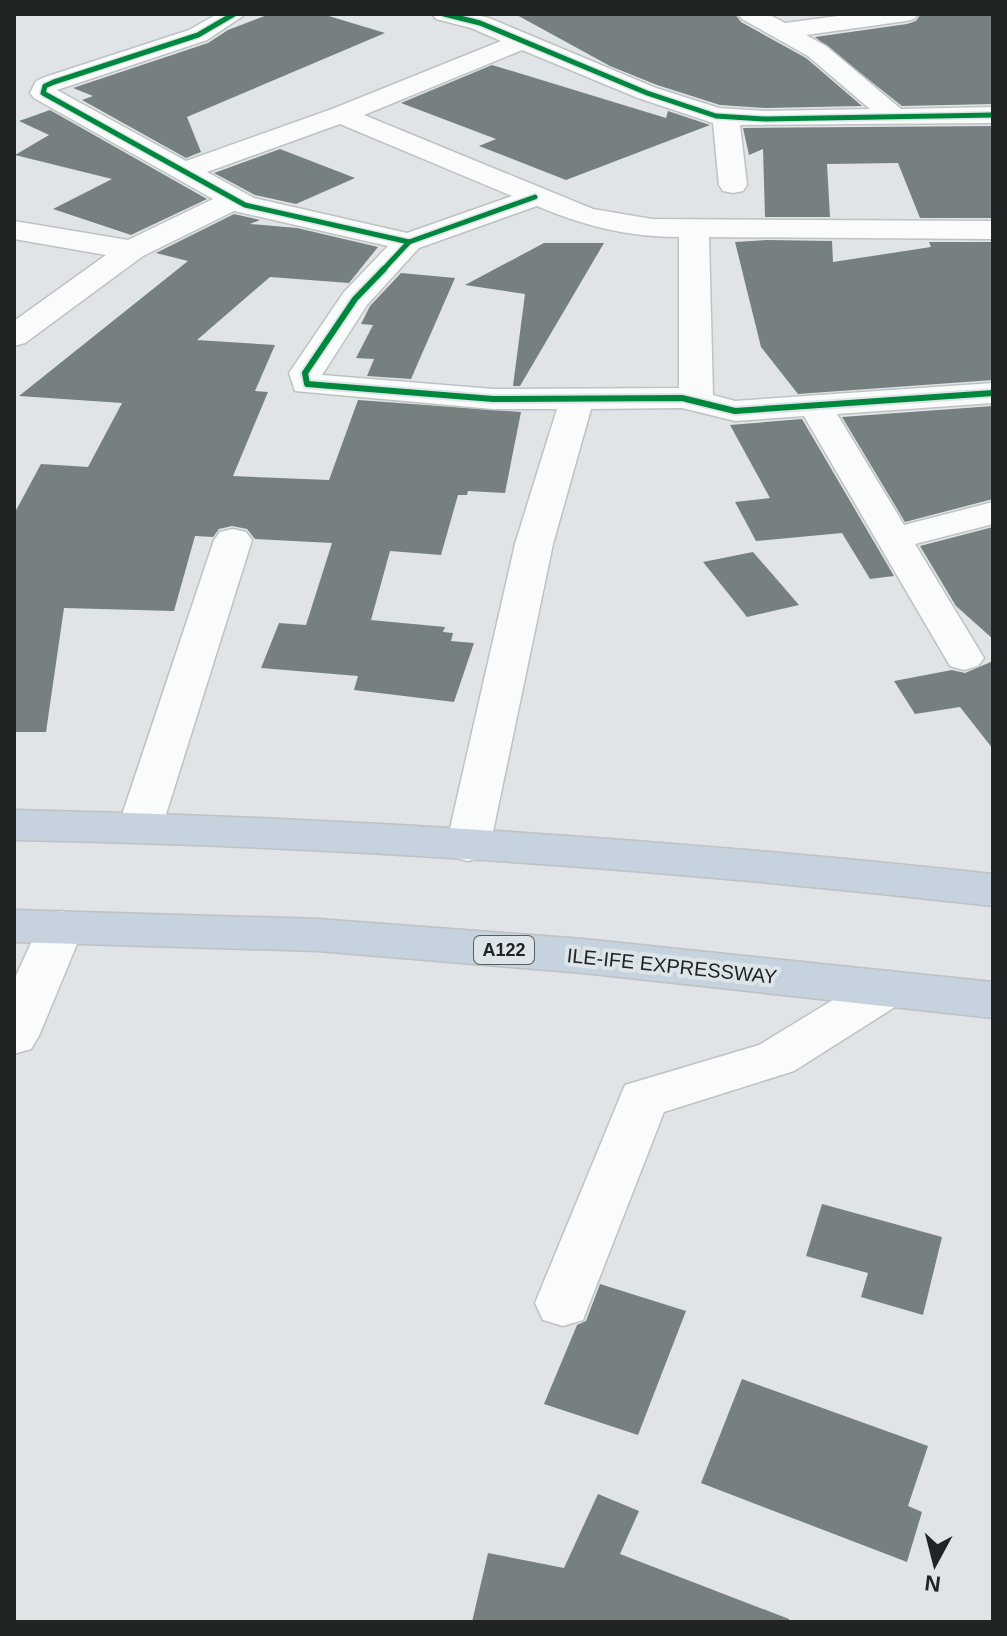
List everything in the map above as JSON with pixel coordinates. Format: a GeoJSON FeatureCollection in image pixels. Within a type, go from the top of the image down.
{"type":"FeatureCollection","features":[{"type":"Feature","properties":{"kind":"highway"},"geometry":{"type":"LineString","coordinates":[[14,825],[140,827],[468,846],[824,871],[993,890]]}},
{"type":"Feature","properties":{"kind":"highway","name":"ILE-IFE EXPRESSWAY"},"geometry":{"type":"LineString","coordinates":[[14,926],[318,935],[583,956],[993,1000]]}},
{"type":"Feature","properties":{"kind":"street"},"geometry":{"type":"LineString","coordinates":[[234,14],[198,35],[34,82],[43,93],[233,200],[409,242]]}},
{"type":"Feature","properties":{"kind":"street"},"geometry":{"type":"LineString","coordinates":[[444,14],[480,23],[647,93],[686,107],[726,116],[765,119],[993,115]]}},
{"type":"Feature","properties":{"kind":"street"},"geometry":{"type":"LineString","coordinates":[[750,14],[817,51],[895,117]]}},
{"type":"Feature","properties":{"kind":"street"},"geometry":{"type":"LineString","coordinates":[[781,31],[906,14]]}},
{"type":"Feature","properties":{"kind":"street"},"geometry":{"type":"LineString","coordinates":[[184,171],[341,115],[522,41]]}},
{"type":"Feature","properties":{"kind":"street"},"geometry":{"type":"LineString","coordinates":[[341,115],[535,197],[622,225],[694,229],[993,230]]}},
{"type":"Feature","properties":{"kind":"street"},"geometry":{"type":"LineString","coordinates":[[726,116],[733,185]]}},
{"type":"Feature","properties":{"kind":"street"},"geometry":{"type":"LineString","coordinates":[[535,197],[409,242],[355,299],[305,373],[307,384],[456,397],[576,401],[696,399],[735,411],[993,393]]}},
{"type":"Feature","properties":{"kind":"street"},"geometry":{"type":"LineString","coordinates":[[14,336],[132,250],[233,200]]}},
{"type":"Feature","properties":{"kind":"street"},"geometry":{"type":"LineString","coordinates":[[694,229],[696,399]]}},
{"type":"Feature","properties":{"kind":"street"},"geometry":{"type":"LineString","coordinates":[[14,230],[132,250]]}},
{"type":"Feature","properties":{"kind":"street"},"geometry":{"type":"LineString","coordinates":[[468,846],[534,544],[576,401]]}},
{"type":"Feature","properties":{"kind":"street"},"geometry":{"type":"LineString","coordinates":[[814,404],[964,658]]}},
{"type":"Feature","properties":{"kind":"street"},"geometry":{"type":"LineString","coordinates":[[893,539],[993,513]]}},
{"type":"Feature","properties":{"kind":"street"},"geometry":{"type":"LineString","coordinates":[[140,827],[233,540]]}},
{"type":"Feature","properties":{"kind":"street"},"geometry":{"type":"LineString","coordinates":[[14,1036],[61,927]]}},
{"type":"Feature","properties":{"kind":"street"},"geometry":{"type":"LineString","coordinates":[[563,1303],[643,1099],[776,1058],[889,988]]}},
{"type":"Feature","properties":{"kind":"building"},"geometry":{"type":"Polygon","coordinates":[[[270,14],[322,14],[385,33],[187,117],[201,152],[186,158],[82,100],[93,96],[73,88],[208,43],[228,30],[270,14]]]}},
{"type":"Feature","properties":{"kind":"building"},"geometry":{"type":"Polygon","coordinates":[[[515,14],[735,14],[741,22],[806,58],[862,106],[765,108],[720,105],[610,66],[515,14]]]}},
{"type":"Feature","properties":{"kind":"building"},"geometry":{"type":"Polygon","coordinates":[[[921,14],[993,14],[993,104],[902,106],[815,37],[907,24],[916,21],[921,14]]]}},
{"type":"Feature","properties":{"kind":"building"},"geometry":{"type":"Polygon","coordinates":[[[492,65],[666,118],[668,111],[710,125],[566,180],[479,146],[496,139],[401,103],[492,65]]]}},
{"type":"Feature","properties":{"kind":"building"},"geometry":{"type":"Polygon","coordinates":[[[50,110],[207,199],[131,235],[53,209],[112,179],[15,155],[49,135],[19,121],[50,110]]]}},
{"type":"Feature","properties":{"kind":"building"},"geometry":{"type":"Polygon","coordinates":[[[993,126],[993,218],[920,218],[898,163],[827,164],[830,217],[765,217],[763,149],[749,155],[743,128],[993,126]]]}},
{"type":"Feature","properties":{"kind":"building"},"geometry":{"type":"Polygon","coordinates":[[[280,149],[355,178],[296,204],[255,195],[214,173],[280,149]]]}},
{"type":"Feature","properties":{"kind":"building"},"geometry":{"type":"Polygon","coordinates":[[[234,214],[260,220],[250,224],[297,228],[378,247],[349,283],[270,277],[197,340],[275,345],[255,391],[268,392],[233,476],[329,480],[358,400],[521,412],[505,493],[468,491],[467,495],[458,495],[441,555],[390,551],[371,620],[445,627],[443,632],[453,633],[451,641],[474,643],[454,702],[354,690],[358,676],[261,668],[279,623],[306,625],[332,543],[255,539],[247,529],[232,526],[219,529],[213,537],[195,536],[174,611],[64,608],[46,732],[14,732],[14,514],[41,464],[88,467],[122,403],[19,396],[188,261],[156,253],[234,214]]]}},
{"type":"Feature","properties":{"kind":"building"},"geometry":{"type":"Polygon","coordinates":[[[832,241],[833,262],[931,247],[929,242],[993,242],[993,380],[798,394],[761,347],[735,242],[832,241]]]}},
{"type":"Feature","properties":{"kind":"building"},"geometry":{"type":"Polygon","coordinates":[[[544,243],[604,243],[520,386],[513,386],[525,294],[465,285],[544,243]]]}},
{"type":"Feature","properties":{"kind":"building"},"geometry":{"type":"Polygon","coordinates":[[[401,273],[455,278],[411,379],[367,376],[374,359],[356,358],[373,325],[361,324],[370,306],[401,273]]]}},
{"type":"Feature","properties":{"kind":"building"},"geometry":{"type":"Polygon","coordinates":[[[993,406],[993,499],[905,522],[842,417],[993,406]]]}},
{"type":"Feature","properties":{"kind":"building"},"geometry":{"type":"Polygon","coordinates":[[[802,419],[894,576],[870,579],[842,533],[756,541],[735,502],[770,498],[730,425],[802,419]]]}},
{"type":"Feature","properties":{"kind":"building"},"geometry":{"type":"Polygon","coordinates":[[[993,527],[993,639],[956,606],[920,546],[993,527]]]}},
{"type":"Feature","properties":{"kind":"building"},"geometry":{"type":"Polygon","coordinates":[[[753,552],[799,605],[747,617],[703,562],[753,552]]]}},
{"type":"Feature","properties":{"kind":"building"},"geometry":{"type":"Polygon","coordinates":[[[993,661],[993,749],[960,707],[915,714],[894,681],[952,670],[965,673],[993,661]]]}},
{"type":"Feature","properties":{"kind":"building"},"geometry":{"type":"Polygon","coordinates":[[[822,1204],[942,1237],[923,1315],[861,1297],[868,1273],[806,1256],[822,1204]]]}},
{"type":"Feature","properties":{"kind":"building"},"geometry":{"type":"Polygon","coordinates":[[[600,1284],[686,1311],[638,1435],[544,1404],[577,1325],[586,1321],[600,1284]]]}},
{"type":"Feature","properties":{"kind":"building"},"geometry":{"type":"Polygon","coordinates":[[[742,1379],[928,1446],[908,1506],[922,1512],[907,1562],[701,1483],[742,1379]]]}},
{"type":"Feature","properties":{"kind":"building"},"geometry":{"type":"Polygon","coordinates":[[[598,1494],[639,1511],[620,1554],[789,1619],[789,1622],[472,1622],[488,1553],[564,1568],[598,1494]]]}},
{"type":"Feature","properties":{"kind":"cycle path"},"geometry":{"type":"LineString","coordinates":[[234,14],[198,35],[54,82],[45,86],[43,93],[245,205],[409,242]]}},
{"type":"Feature","properties":{"kind":"cycle path"},"geometry":{"type":"LineString","coordinates":[[444,14],[480,23],[647,93],[716,116],[765,119],[993,115]]}},
{"type":"Feature","properties":{"kind":"cycle path"},"geometry":{"type":"LineString","coordinates":[[535,197],[409,242],[355,299],[305,373],[307,384],[493,399],[682,398],[735,411],[993,393]]}}]}
